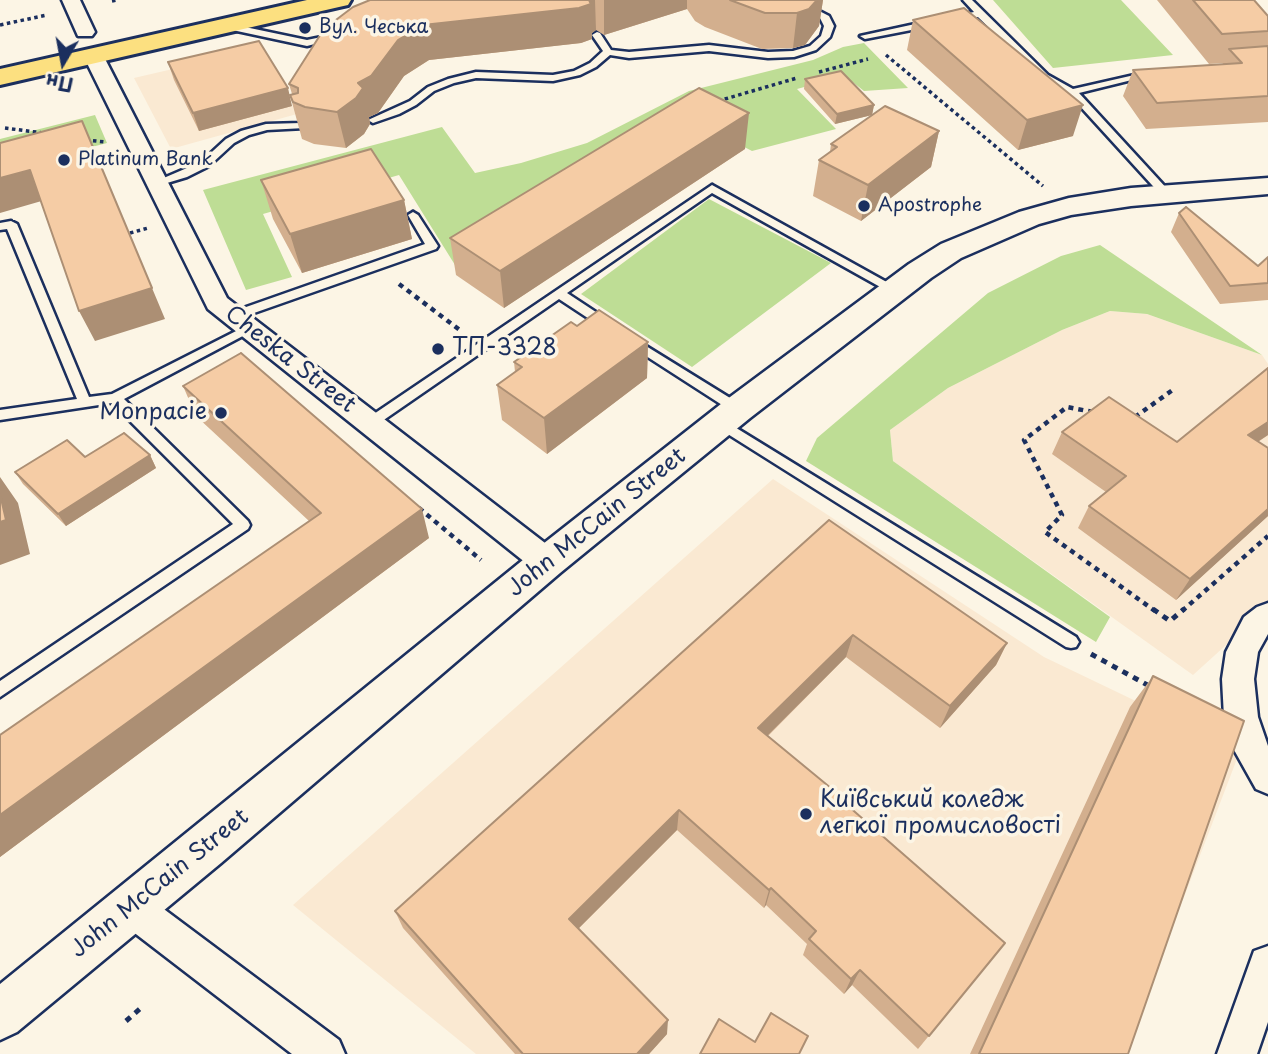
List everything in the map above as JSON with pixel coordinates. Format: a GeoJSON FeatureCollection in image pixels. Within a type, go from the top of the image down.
{"type":"FeatureCollection","features":[{"type":"Feature","properties":{"kind":"highway"},"geometry":{"type":"LineString","coordinates":[[74,27],[226,26],[339,0]]}},
{"type":"Feature","properties":{"kind":"highway"},"geometry":{"type":"LineString","coordinates":[[0,77],[74,27],[111,13]]}},
{"type":"Feature","properties":{"kind":"street","name":"Cheska Street"},"geometry":{"type":"LineString","coordinates":[[74,27],[139,147],[217,303],[547,562]]}},
{"type":"Feature","properties":{"kind":"street","name":"John McCain Street"},"geometry":{"type":"LineString","coordinates":[[0,1015],[547,562],[729,416],[895,290],[951,251],[1029,218],[1069,207],[1166,194],[1268,186]]}},
{"type":"Feature","properties":{"kind":"street"},"geometry":{"type":"LineString","coordinates":[[1268,616],[1255,626],[1242,652],[1237,679],[1241,717],[1250,748],[1268,778]]}},
{"type":"Feature","properties":{"kind":"street"},"geometry":{"type":"LineString","coordinates":[[132,908],[325,1054]]}},
{"type":"Feature","properties":{"kind":"street"},"geometry":{"type":"LineString","coordinates":[[1237,1054],[1268,965]]}},
{"type":"Feature","properties":{"kind":"lane"},"geometry":{"type":"LineString","coordinates":[[597,35],[608,51],[629,55],[709,48],[768,55],[794,54],[819,42],[825,37],[828,26],[824,16],[791,0]]}},
{"type":"Feature","properties":{"kind":"lane"},"geometry":{"type":"LineString","coordinates":[[967,0],[1045,76],[1072,92],[1166,194]]}},
{"type":"Feature","properties":{"kind":"lane"},"geometry":{"type":"LineString","coordinates":[[865,36],[980,14]]}},
{"type":"Feature","properties":{"kind":"lane"},"geometry":{"type":"LineString","coordinates":[[226,26],[307,43],[346,35]]}},
{"type":"Feature","properties":{"kind":"lane"},"geometry":{"type":"LineString","coordinates":[[373,120],[404,108],[431,89],[451,81],[475,75],[554,78],[585,69],[608,51]]}},
{"type":"Feature","properties":{"kind":"lane"},"geometry":{"type":"LineString","coordinates":[[1072,92],[1159,73]]}},
{"type":"Feature","properties":{"kind":"lane"},"geometry":{"type":"LineString","coordinates":[[157,183],[183,175],[205,164],[230,141],[245,132],[266,127],[301,126]]}},
{"type":"Feature","properties":{"kind":"lane"},"geometry":{"type":"LineString","coordinates":[[370,423],[712,188],[895,290]]}},
{"type":"Feature","properties":{"kind":"lane"},"geometry":{"type":"LineString","coordinates":[[0,415],[115,398],[242,322],[375,266],[432,246],[413,215]]}},
{"type":"Feature","properties":{"kind":"lane"},"geometry":{"type":"LineString","coordinates":[[0,227],[11,224],[85,404]]}},
{"type":"Feature","properties":{"kind":"lane"},"geometry":{"type":"LineString","coordinates":[[559,293],[621,334],[729,416],[1071,642]]}},
{"type":"Feature","properties":{"kind":"lane"},"geometry":{"type":"LineString","coordinates":[[0,690],[243,525],[115,398]]}},
{"type":"Feature","properties":{"kind":"path"},"geometry":{"type":"LineString","coordinates":[[111,13],[117,0]]}},
{"type":"Feature","properties":{"kind":"path"},"geometry":{"type":"LineString","coordinates":[[0,25],[74,27]]}},
{"type":"Feature","properties":{"kind":"path"},"geometry":{"type":"LineString","coordinates":[[865,36],[1048,190]]}},
{"type":"Feature","properties":{"kind":"path"},"geometry":{"type":"LineString","coordinates":[[818,72],[885,54]]}},
{"type":"Feature","properties":{"kind":"path"},"geometry":{"type":"LineString","coordinates":[[711,103],[804,76]]}},
{"type":"Feature","properties":{"kind":"path"},"geometry":{"type":"LineString","coordinates":[[5,128],[46,134]]}},
{"type":"Feature","properties":{"kind":"path"},"geometry":{"type":"LineString","coordinates":[[86,140],[139,147]]}},
{"type":"Feature","properties":{"kind":"path"},"geometry":{"type":"LineString","coordinates":[[130,233],[156,226]]}},
{"type":"Feature","properties":{"kind":"path"},"geometry":{"type":"LineString","coordinates":[[375,266],[481,347]]}},
{"type":"Feature","properties":{"kind":"path"},"geometry":{"type":"LineString","coordinates":[[1132,420],[1174,389]]}},
{"type":"Feature","properties":{"kind":"path"},"geometry":{"type":"LineString","coordinates":[[1106,415],[1067,407],[1024,440],[1062,514],[1045,531],[1170,621],[1268,536]]}},
{"type":"Feature","properties":{"kind":"path"},"geometry":{"type":"LineString","coordinates":[[1087,652],[1160,692]]}},
{"type":"Feature","properties":{"kind":"path"},"geometry":{"type":"LineString","coordinates":[[126,1021],[142,1007]]}},
{"type":"Feature","properties":{"kind":"shaded area"},"geometry":{"type":"Polygon","coordinates":[[[255,43],[297,114],[171,149],[134,78],[246,52],[255,43]]]}},
{"type":"Feature","properties":{"kind":"shaded area"},"geometry":{"type":"Polygon","coordinates":[[[1110,311],[1147,314],[1262,355],[1268,364],[1268,607],[1193,675],[893,461],[890,430],[948,388],[1062,330],[1110,311]]]}},
{"type":"Feature","properties":{"kind":"shaded area","name":"Київський коледж легкої промисловості"},"geometry":{"type":"Polygon","coordinates":[[[773,479],[1044,657],[1240,751],[1124,1054],[476,1054],[293,905],[773,479]]]}},
{"type":"Feature","properties":{"kind":"green space"},"geometry":{"type":"Polygon","coordinates":[[[993,0],[1121,0],[1173,55],[1053,68],[993,0]]]}},
{"type":"Feature","properties":{"kind":"green space"},"geometry":{"type":"Polygon","coordinates":[[[864,43],[908,88],[864,91],[845,76],[797,89],[836,129],[752,151],[696,122],[455,265],[399,175],[263,214],[292,277],[246,290],[203,190],[442,127],[475,173],[521,163],[587,143],[689,91],[813,60],[843,47],[864,43]]]}},
{"type":"Feature","properties":{"kind":"green space"},"geometry":{"type":"Polygon","coordinates":[[[95,115],[107,143],[0,171],[0,139],[95,115]]]}},
{"type":"Feature","properties":{"kind":"green space"},"geometry":{"type":"Polygon","coordinates":[[[709,199],[831,263],[692,367],[581,294],[709,199]]]}},
{"type":"Feature","properties":{"kind":"green space"},"geometry":{"type":"Polygon","coordinates":[[[1100,245],[1262,355],[1147,314],[1110,311],[1062,330],[948,388],[890,430],[893,461],[1110,617],[1096,642],[806,461],[817,438],[988,293],[1061,256],[1100,245]]]}},
{"type":"Feature","properties":{"kind":"building"},"geometry":{"type":"Polygon","coordinates":[[[370,0],[589,0],[591,4],[579,8],[423,25],[398,40],[371,76],[358,83],[363,88],[356,98],[337,112],[305,107],[293,102],[290,95],[298,93],[298,88],[289,84],[324,29],[353,7],[370,0]]]}},
{"type":"Feature","properties":{"kind":"building"},"geometry":{"type":"Polygon","coordinates":[[[730,0],[817,0],[809,9],[797,13],[765,13],[730,0]]]}},
{"type":"Feature","properties":{"kind":"building"},"geometry":{"type":"Polygon","coordinates":[[[1193,0],[1254,0],[1268,16],[1268,31],[1222,34],[1193,0]]]}},
{"type":"Feature","properties":{"kind":"building"},"geometry":{"type":"Polygon","coordinates":[[[964,8],[1083,105],[1027,120],[913,20],[964,8]]]}},
{"type":"Feature","properties":{"kind":"building"},"geometry":{"type":"Polygon","coordinates":[[[259,41],[288,88],[193,113],[168,62],[259,41]]]}},
{"type":"Feature","properties":{"kind":"building"},"geometry":{"type":"Polygon","coordinates":[[[1268,46],[1268,96],[1157,103],[1133,70],[1242,63],[1229,49],[1268,46]]]}},
{"type":"Feature","properties":{"kind":"building"},"geometry":{"type":"Polygon","coordinates":[[[841,71],[874,105],[837,114],[805,79],[841,71]]]}},
{"type":"Feature","properties":{"kind":"building"},"geometry":{"type":"Polygon","coordinates":[[[699,88],[749,113],[500,271],[450,238],[699,88]]]}},
{"type":"Feature","properties":{"kind":"building"},"geometry":{"type":"Polygon","coordinates":[[[885,106],[939,131],[868,185],[819,160],[837,147],[831,144],[885,106]]]}},
{"type":"Feature","properties":{"kind":"building"},"geometry":{"type":"Polygon","coordinates":[[[82,121],[152,288],[79,311],[30,170],[0,178],[0,143],[82,121]]]}},
{"type":"Feature","properties":{"kind":"building"},"geometry":{"type":"Polygon","coordinates":[[[371,149],[404,200],[290,234],[261,180],[371,149]]]}},
{"type":"Feature","properties":{"kind":"building"},"geometry":{"type":"Polygon","coordinates":[[[1186,207],[1258,266],[1268,257],[1268,283],[1230,286],[1179,213],[1186,207]]]}},
{"type":"Feature","properties":{"kind":"building"},"geometry":{"type":"Polygon","coordinates":[[[599,310],[648,342],[544,418],[497,385],[522,367],[514,362],[571,322],[577,326],[599,310]]]}},
{"type":"Feature","properties":{"kind":"building"},"geometry":{"type":"Polygon","coordinates":[[[241,353],[422,509],[0,815],[0,735],[321,513],[183,386],[241,353]]]}},
{"type":"Feature","properties":{"kind":"building"},"geometry":{"type":"Polygon","coordinates":[[[1268,368],[1268,422],[1248,435],[1268,448],[1268,509],[1190,579],[1089,506],[1126,476],[1062,432],[1109,397],[1177,442],[1268,368]]]}},
{"type":"Feature","properties":{"kind":"building"},"geometry":{"type":"Polygon","coordinates":[[[124,433],[150,455],[58,514],[15,472],[67,440],[85,457],[124,433]]]}},
{"type":"Feature","properties":{"kind":"building"},"geometry":{"type":"Polygon","coordinates":[[[0,494],[6,520],[0,522],[0,494]]]}},
{"type":"Feature","properties":{"kind":"building"},"geometry":{"type":"Polygon","coordinates":[[[829,520],[1007,643],[950,706],[853,635],[758,728],[849,803],[847,805],[1005,943],[929,1036],[860,970],[851,979],[809,939],[816,931],[771,888],[769,890],[679,810],[569,919],[668,1020],[637,1054],[523,1054],[395,911],[829,520]]]}},
{"type":"Feature","properties":{"kind":"building"},"geometry":{"type":"Polygon","coordinates":[[[1153,676],[1244,721],[1128,1054],[979,1054],[1153,676]]]}},
{"type":"Feature","properties":{"kind":"building"},"geometry":{"type":"Polygon","coordinates":[[[771,1013],[808,1036],[799,1054],[700,1054],[719,1019],[755,1042],[771,1013]]]}},
{"type":"Feature","properties":{"kind":"place","name":"Вул. Чеська"},"geometry":{"type":"Point","coordinates":[305,28]}},
{"type":"Feature","properties":{"kind":"place","name":"Platinum Bank"},"geometry":{"type":"Point","coordinates":[64,160]}},
{"type":"Feature","properties":{"kind":"place","name":"Apostrophe"},"geometry":{"type":"Point","coordinates":[864,206]}},
{"type":"Feature","properties":{"kind":"place","name":"ТП-3328"},"geometry":{"type":"Point","coordinates":[438,349]}},
{"type":"Feature","properties":{"kind":"place","name":"Monpacie"},"geometry":{"type":"Point","coordinates":[221,413]}},
{"type":"Feature","properties":{"kind":"place","name":"Київський коледж легкої промисловості"},"geometry":{"type":"Point","coordinates":[806,814]}}]}
